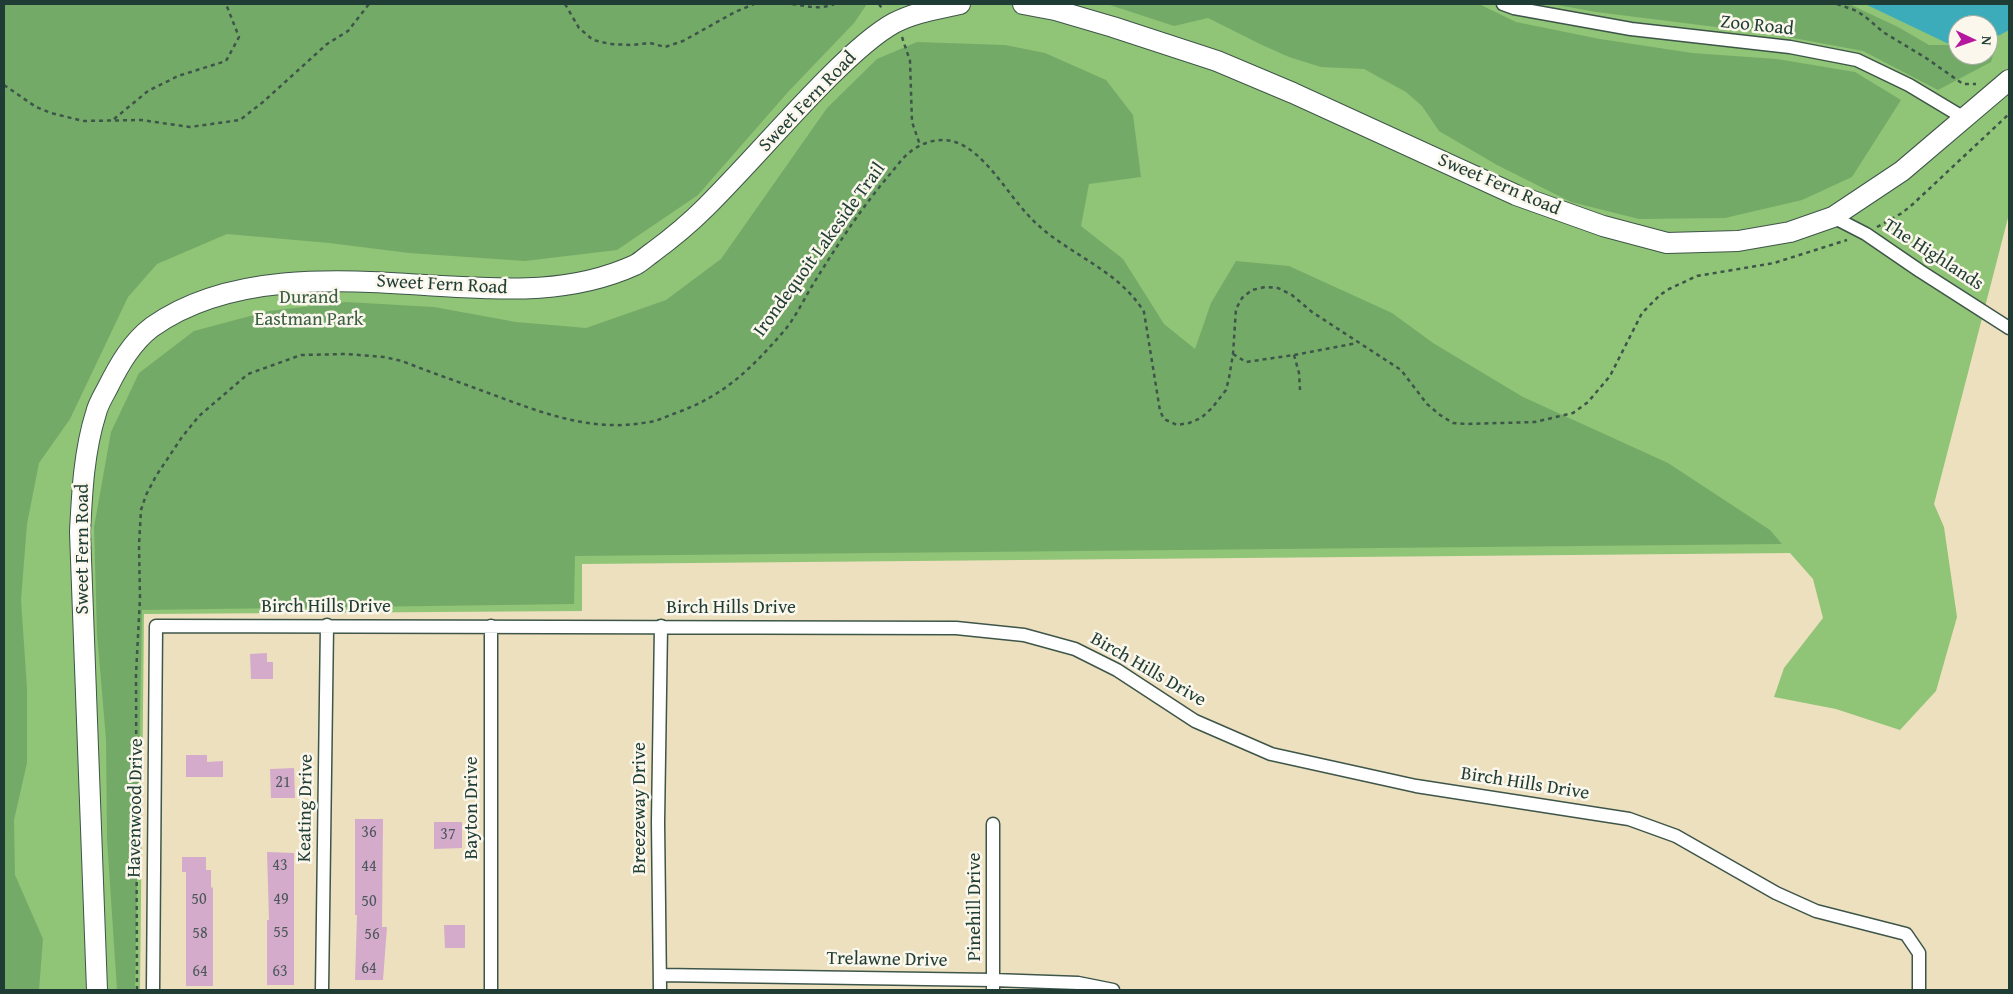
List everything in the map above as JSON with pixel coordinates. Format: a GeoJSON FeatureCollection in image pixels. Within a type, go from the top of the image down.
{"type":"FeatureCollection","features":[{"type":"Feature","properties":{"kind":"main road","name":"Sweet Fern Road"},"geometry":{"type":"LineString","coordinates":[[97,990],[80,532],[82,486],[96,411],[116,371],[130,349],[152,328],[200,302],[260,286],[343,280],[485,288],[542,289],[586,283],[637,264],[681,232],[743,171],[790,117],[840,66],[892,23],[911,9],[960,4]]}},
{"type":"Feature","properties":{"kind":"main road","name":"Sweet Fern Road"},"geometry":{"type":"LineString","coordinates":[[1023,4],[1055,10],[1113,27],[1217,61],[1293,93],[1516,195],[1603,226],[1667,242],[1738,241],[1790,232],[1833,217],[1902,171],[2006,83]]}},
{"type":"Feature","properties":{"kind":"street","name":"Zoo Road"},"geometry":{"type":"LineString","coordinates":[[1503,4],[1524,10],[1631,30],[1790,47],[1857,60],[1909,86],[1964,118]]}},
{"type":"Feature","properties":{"kind":"street","name":"The Highlands"},"geometry":{"type":"LineString","coordinates":[[1833,217],[1866,234],[2009,328]]}},
{"type":"Feature","properties":{"kind":"street","name":"Birch Hills Drive"},"geometry":{"type":"LineString","coordinates":[[156,626],[956,628],[1024,635],[1075,649],[1117,670],[1195,721],[1271,754],[1416,786],[1629,819],[1676,836],[1776,893],[1816,911],[1906,934],[1919,953],[1919,990]]}},
{"type":"Feature","properties":{"kind":"street","name":"Havenwood Drive"},"geometry":{"type":"LineString","coordinates":[[153,990],[156,626]]}},
{"type":"Feature","properties":{"kind":"street","name":"Keating Drive"},"geometry":{"type":"LineString","coordinates":[[322,990],[327,626]]}},
{"type":"Feature","properties":{"kind":"street","name":"Bayton Drive"},"geometry":{"type":"LineString","coordinates":[[491,626],[491,990]]}},
{"type":"Feature","properties":{"kind":"street","name":"Breezeway Drive"},"geometry":{"type":"LineString","coordinates":[[660,990],[658,822],[662,626]]}},
{"type":"Feature","properties":{"kind":"street","name":"Pinehill Drive"},"geometry":{"type":"LineString","coordinates":[[993,824],[993,985]]}},
{"type":"Feature","properties":{"kind":"street","name":"Trelawne Drive"},"geometry":{"type":"LineString","coordinates":[[660,975],[993,985],[1078,983],[1113,990]]}},
{"type":"Feature","properties":{"kind":"path"},"geometry":{"type":"LineString","coordinates":[[112,120],[156,87],[178,76],[226,61],[240,37],[226,4]]}},
{"type":"Feature","properties":{"kind":"path"},"geometry":{"type":"LineString","coordinates":[[4,86],[36,108],[51,114],[83,121],[141,120],[190,126],[240,120],[328,44],[348,31],[369,4]]}},
{"type":"Feature","properties":{"kind":"path"},"geometry":{"type":"LineString","coordinates":[[565,4],[579,28],[593,40],[631,46],[650,43],[665,47],[683,41],[754,4]]}},
{"type":"Feature","properties":{"kind":"path"},"geometry":{"type":"LineString","coordinates":[[792,4],[811,7],[827,7],[834,4]]}},
{"type":"Feature","properties":{"kind":"path"},"geometry":{"type":"LineString","coordinates":[[879,4],[905,41],[910,61],[912,122],[920,145]]}},
{"type":"Feature","properties":{"kind":"path"},"geometry":{"type":"LineString","coordinates":[[1836,4],[1857,11],[1882,32],[1926,58],[1963,84],[2006,83]]}},
{"type":"Feature","properties":{"kind":"path","name":"Irondequoit Lakeside Trail"},"geometry":{"type":"LineString","coordinates":[[137,990],[136,674],[141,510],[156,476],[182,437],[199,416],[248,374],[301,355],[346,354],[384,357],[536,411],[597,426],[650,422],[695,406],[717,394],[741,376],[786,329],[833,252],[875,191],[909,152],[920,145],[942,139],[963,145],[976,155],[1028,216],[1071,251],[1113,277],[1127,289],[1144,312],[1160,411],[1164,419],[1177,425],[1201,418],[1212,408],[1226,390],[1233,354],[1236,309],[1242,298],[1252,290],[1265,287],[1278,288],[1292,295],[1312,312],[1357,343],[1401,370],[1427,404],[1440,416],[1453,423],[1535,422],[1572,413],[1588,402],[1610,376],[1642,313],[1660,295],[1680,283],[1697,276],[1774,263],[1866,234],[1902,213],[1913,204],[2009,114]]}},
{"type":"Feature","properties":{"kind":"path"},"geometry":{"type":"LineString","coordinates":[[1233,354],[1246,362],[1357,343]]}},
{"type":"Feature","properties":{"kind":"path"},"geometry":{"type":"LineString","coordinates":[[1294,355],[1299,373],[1300,390]]}},
{"type":"Feature","properties":{"kind":"green space","name":"Durand Eastman Park"},"geometry":{"type":"Polygon","coordinates":[[[4,4],[2009,4],[2009,214],[1934,504],[1944,527],[1957,617],[1936,691],[1900,730],[1836,709],[1774,697],[1784,668],[1823,618],[1813,579],[1790,553],[582,564],[582,611],[144,614],[140,990],[4,990],[4,4]]]}},
{"type":"Feature","properties":{"kind":"green space"},"geometry":{"type":"Polygon","coordinates":[[[4,4],[867,4],[854,23],[788,92],[698,195],[617,250],[525,261],[409,253],[329,243],[227,234],[157,264],[128,297],[70,419],[39,463],[27,524],[21,600],[27,688],[27,763],[14,820],[15,875],[43,939],[39,990],[4,990],[4,4]]]}},
{"type":"Feature","properties":{"kind":"green space"},"geometry":{"type":"Polygon","coordinates":[[[1107,4],[1479,4],[1516,22],[1600,39],[1692,53],[1777,59],[1855,72],[1901,100],[1852,177],[1802,200],[1725,218],[1639,219],[1571,202],[1497,165],[1439,131],[1422,106],[1406,92],[1364,69],[1321,67],[1289,57],[1208,18],[1174,26],[1107,4]]]}},
{"type":"Feature","properties":{"kind":"green space"},"geometry":{"type":"Polygon","coordinates":[[[1552,4],[1849,4],[1898,27],[1929,45],[1948,45],[1948,65],[1985,65],[1938,90],[1863,51],[1772,34],[1596,12],[1552,4]]]}},
{"type":"Feature","properties":{"kind":"green space"},"geometry":{"type":"Polygon","coordinates":[[[917,42],[1005,45],[1045,53],[1106,80],[1133,115],[1141,177],[1089,184],[1081,226],[1123,259],[1164,324],[1195,349],[1211,303],[1236,261],[1289,266],[1392,313],[1433,343],[1523,397],[1668,463],[1770,530],[1782,544],[575,556],[574,604],[142,610],[135,990],[117,990],[107,839],[106,739],[97,634],[94,527],[111,432],[139,373],[194,331],[269,311],[346,302],[434,307],[516,322],[586,328],[666,300],[721,259],[827,108],[877,59],[917,42]]]}},
{"type":"Feature","properties":{"kind":"water"},"geometry":{"type":"Polygon","coordinates":[[[1865,4],[2009,4],[2009,30],[1998,36],[1998,15],[1948,15],[1948,44],[1865,4]]]}},
{"type":"Feature","properties":{"kind":"building"},"geometry":{"type":"Polygon","coordinates":[[[267,653],[267,662],[273,662],[273,679],[251,679],[250,654],[267,653]]]}},
{"type":"Feature","properties":{"kind":"building"},"geometry":{"type":"Polygon","coordinates":[[[186,755],[207,755],[207,762],[223,761],[223,777],[186,777],[186,755]]]}},
{"type":"Feature","properties":{"kind":"building"},"geometry":{"type":"Polygon","coordinates":[[[294,768],[295,798],[271,798],[270,769],[294,768]]]}},
{"type":"Feature","properties":{"kind":"building"},"geometry":{"type":"Polygon","coordinates":[[[355,819],[383,819],[382,927],[387,927],[383,980],[355,980],[357,915],[355,915],[355,819]]]}},
{"type":"Feature","properties":{"kind":"building"},"geometry":{"type":"Polygon","coordinates":[[[434,822],[462,822],[462,848],[434,849],[434,822]]]}},
{"type":"Feature","properties":{"kind":"building"},"geometry":{"type":"Polygon","coordinates":[[[267,852],[294,853],[294,985],[267,985],[267,920],[269,920],[267,852]]]}},
{"type":"Feature","properties":{"kind":"building"},"geometry":{"type":"Polygon","coordinates":[[[182,857],[206,857],[206,870],[211,870],[211,887],[213,888],[213,986],[186,986],[186,872],[182,872],[182,857]]]}},
{"type":"Feature","properties":{"kind":"building"},"geometry":{"type":"Polygon","coordinates":[[[444,925],[465,925],[465,948],[445,948],[444,925]]]}}]}
